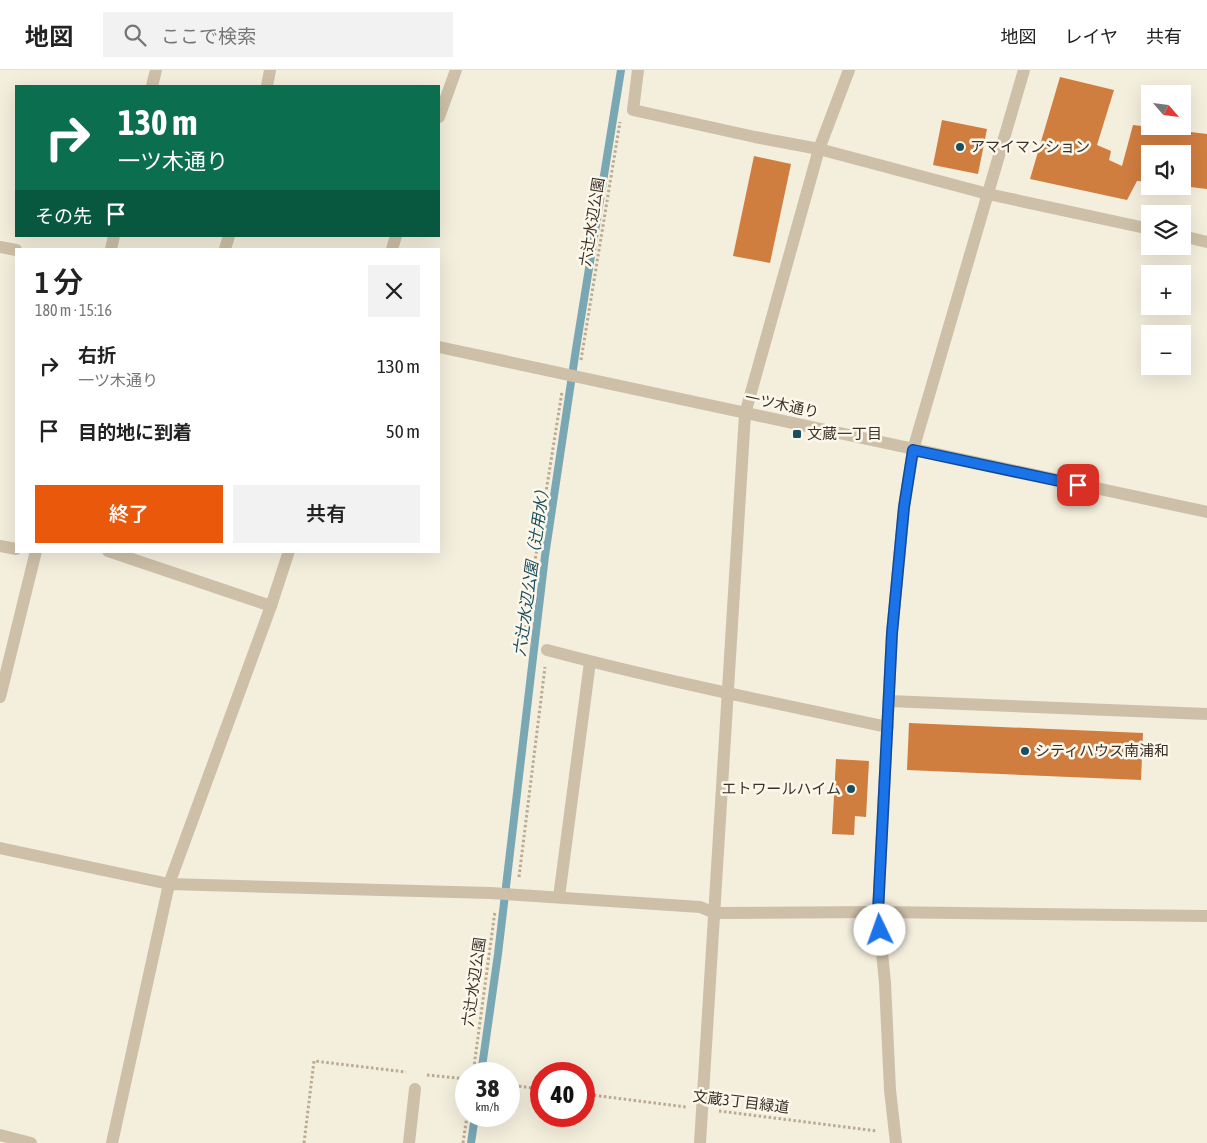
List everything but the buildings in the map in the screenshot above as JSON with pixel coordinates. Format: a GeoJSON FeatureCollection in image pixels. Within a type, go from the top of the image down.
{"type":"FeatureCollection","features":[{"type":"Feature","properties":{"kind":"street"},"geometry":{"type":"LineString","coordinates":[[152,85],[156,70]]}},
{"type":"Feature","properties":{"kind":"street"},"geometry":{"type":"LineString","coordinates":[[267,85],[270,70]]}},
{"type":"Feature","properties":{"kind":"street"},"geometry":{"type":"LineString","coordinates":[[440,114],[456,70]]}},
{"type":"Feature","properties":{"kind":"street"},"geometry":{"type":"LineString","coordinates":[[638,70],[633,110],[818,150],[988,194],[1141,227]]}},
{"type":"Feature","properties":{"kind":"street"},"geometry":{"type":"LineString","coordinates":[[700,1143],[745,414],[818,150],[849,70]]}},
{"type":"Feature","properties":{"kind":"street"},"geometry":{"type":"LineString","coordinates":[[895,1138],[890,1090],[885,983],[878,912],[892,633],[904,507],[913,450],[1024,70]]}},
{"type":"Feature","properties":{"kind":"street"},"geometry":{"type":"LineString","coordinates":[[1191,238],[1207,242]]}},
{"type":"Feature","properties":{"kind":"street"},"geometry":{"type":"LineString","coordinates":[[0,247],[15,250]]}},
{"type":"Feature","properties":{"kind":"street","name":"一ツ木通り"},"geometry":{"type":"LineString","coordinates":[[440,347],[1207,512]]}},
{"type":"Feature","properties":{"kind":"street"},"geometry":{"type":"LineString","coordinates":[[0,546],[15,549]]}},
{"type":"Feature","properties":{"kind":"street"},"geometry":{"type":"LineString","coordinates":[[0,698],[32,553]]}},
{"type":"Feature","properties":{"kind":"street"},"geometry":{"type":"LineString","coordinates":[[114,553],[271,606]]}},
{"type":"Feature","properties":{"kind":"street"},"geometry":{"type":"LineString","coordinates":[[112,1143],[169,884],[271,606],[288,553]]}},
{"type":"Feature","properties":{"kind":"street"},"geometry":{"type":"LineString","coordinates":[[548,650],[590,662],[888,727]]}},
{"type":"Feature","properties":{"kind":"street"},"geometry":{"type":"LineString","coordinates":[[559,897],[590,662]]}},
{"type":"Feature","properties":{"kind":"street"},"geometry":{"type":"LineString","coordinates":[[889,701],[1207,714]]}},
{"type":"Feature","properties":{"kind":"street"},"geometry":{"type":"LineString","coordinates":[[0,848],[169,884],[499,893],[700,907],[715,913],[878,912],[1207,916]]}},
{"type":"Feature","properties":{"kind":"street"},"geometry":{"type":"LineString","coordinates":[[409,1143],[415,1089]]}},
{"type":"Feature","properties":{"kind":"street"},"geometry":{"type":"LineString","coordinates":[[0,1135],[31,1143]]}},
{"type":"Feature","properties":{"kind":"path","name":"六辻水辺公園"},"geometry":{"type":"LineString","coordinates":[[578,378],[620,118]]}},
{"type":"Feature","properties":{"kind":"path","name":"六辻水辺公園"},"geometry":{"type":"LineString","coordinates":[[475,1062],[499,893]]}},
{"type":"Feature","properties":{"kind":"path"},"geometry":{"type":"LineString","coordinates":[[304,1143],[314,1060],[409,1072]]}},
{"type":"Feature","properties":{"kind":"path"},"geometry":{"type":"LineString","coordinates":[[419,1074],[455,1079]]}},
{"type":"Feature","properties":{"kind":"path","name":"文蔵3丁目緑道"},"geometry":{"type":"LineString","coordinates":[[595,1095],[702,1109],[895,1138]]}},
{"type":"Feature","properties":{"kind":"path"},"geometry":{"type":"LineString","coordinates":[[463,1143],[465,1127]]}},
{"type":"Feature","properties":{"kind":"waterway","name":"六辻水辺公園（辻用水）"},"geometry":{"type":"LineString","coordinates":[[483,1062],[498,954],[545,556],[621,70]]}},
{"type":"Feature","properties":{"kind":"waterway","name":"六辻水辺公園（辻用水）"},"geometry":{"type":"LineString","coordinates":[[471,1143],[473,1127]]}},
{"type":"Feature","properties":{"kind":"place","name":"アマイマンション"},"geometry":{"type":"Point","coordinates":[960,147]}},
{"type":"Feature","properties":{"kind":"place","name":"文蔵一丁目"},"geometry":{"type":"Point","coordinates":[797,434]}},
{"type":"Feature","properties":{"kind":"place","name":"シティハウス南浦和"},"geometry":{"type":"Point","coordinates":[1025,751]}},
{"type":"Feature","properties":{"kind":"place","name":"エトワールハイム"},"geometry":{"type":"Point","coordinates":[851,789]}},
{"type":"Feature","properties":{"kind":"route"},"geometry":{"type":"LineString","coordinates":[[880,930],[878,912],[892,633],[904,507],[913,450],[1078,485]]}}]}
